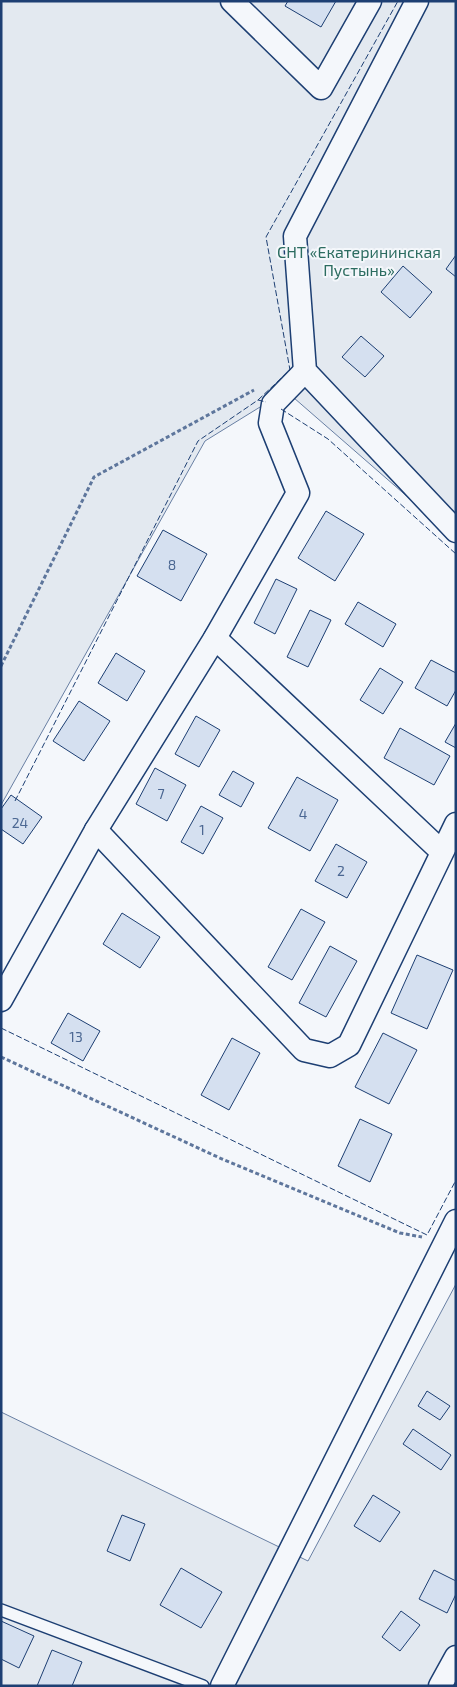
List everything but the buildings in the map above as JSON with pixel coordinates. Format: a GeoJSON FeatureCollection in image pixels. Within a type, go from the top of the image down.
{"type":"FeatureCollection","features":[{"type":"Feature","properties":{"kind":"street"},"geometry":{"type":"LineString","coordinates":[[232,1],[321,88],[370,1]]}},
{"type":"Feature","properties":{"kind":"street"},"geometry":{"type":"LineString","coordinates":[[417,1],[295,236],[305,371],[456,531]]}},
{"type":"Feature","properties":{"kind":"street"},"geometry":{"type":"LineString","coordinates":[[1,1000],[96,830],[215,638],[298,494],[270,423],[273,404],[305,371]]}},
{"type":"Feature","properties":{"kind":"street"},"geometry":{"type":"LineString","coordinates":[[215,638],[441,851]]}},
{"type":"Feature","properties":{"kind":"street"},"geometry":{"type":"LineString","coordinates":[[96,830],[304,1050],[330,1056],[349,1045],[441,851],[456,824]]}},
{"type":"Feature","properties":{"kind":"street"},"geometry":{"type":"LineString","coordinates":[[222,1686],[453,1226]]}},
{"type":"Feature","properties":{"kind":"street"},"geometry":{"type":"LineString","coordinates":[[440,1686],[456,1657]]}},
{"type":"Feature","properties":{"kind":"lane"},"geometry":{"type":"LineString","coordinates":[[1,1610],[203,1686]]}},
{"type":"Feature","properties":{"kind":"path"},"geometry":{"type":"LineString","coordinates":[[1,666],[94,477],[256,388]]}},
{"type":"Feature","properties":{"kind":"path"},"geometry":{"type":"LineString","coordinates":[[1,1057],[222,1159],[400,1233],[430,1239],[453,1226]]}},
{"type":"Feature","properties":{"kind":"green space","name":"СНТ «Екатерининская Пустынь»"},"geometry":{"type":"Polygon","coordinates":[[[1,1],[456,1],[456,539],[286,391],[205,441],[1,805],[1,1]]]}},
{"type":"Feature","properties":{"kind":"green space"},"geometry":{"type":"Polygon","coordinates":[[[456,1284],[456,1686],[1,1686],[1,1412],[308,1561],[456,1284]]]}},
{"type":"Feature","properties":{"kind":"fence"},"geometry":{"type":"LineString","coordinates":[[258,400],[290,370],[266,237],[398,1]]}},
{"type":"Feature","properties":{"kind":"fence"},"geometry":{"type":"LineString","coordinates":[[15,801],[198,441],[258,400],[266,402]]}},
{"type":"Feature","properties":{"kind":"fence"},"geometry":{"type":"LineString","coordinates":[[281,409],[328,439],[456,554]]}},
{"type":"Feature","properties":{"kind":"fence"},"geometry":{"type":"LineString","coordinates":[[1,1028],[427,1235],[456,1180]]}}]}
